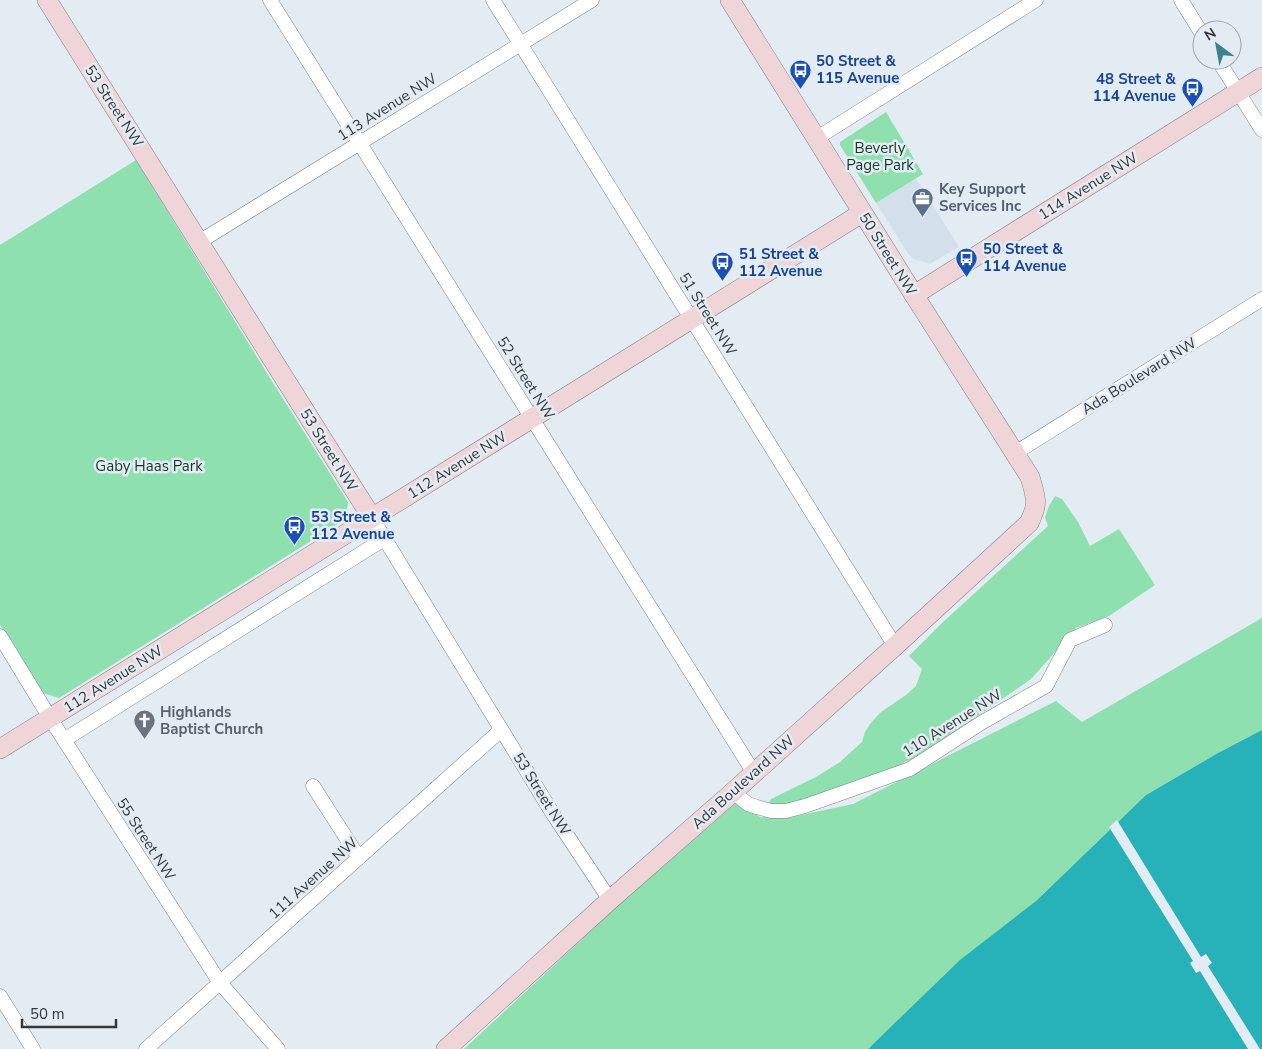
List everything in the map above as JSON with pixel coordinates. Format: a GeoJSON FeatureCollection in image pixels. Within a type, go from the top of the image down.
{"type":"FeatureCollection","features":[{"type":"Feature","properties":{"kind":"street","name":"53 Street NW"},"geometry":{"type":"LineString","coordinates":[[47,0],[372,518],[553,814],[610,900]]}},
{"type":"Feature","properties":{"kind":"street","name":"52 Street NW"},"geometry":{"type":"LineString","coordinates":[[270,0],[754,772]]}},
{"type":"Feature","properties":{"kind":"street","name":"51 Street NW"},"geometry":{"type":"LineString","coordinates":[[493,0],[895,646]]}},
{"type":"Feature","properties":{"kind":"street","name":"113 Avenue NW"},"geometry":{"type":"LineString","coordinates":[[199,242],[592,0]]}},
{"type":"Feature","properties":{"kind":"street","name":"50 Street NW"},"geometry":{"type":"LineString","coordinates":[[730,0],[862,213],[1030,477],[1036,495],[1035,510]]}},
{"type":"Feature","properties":{"kind":"street"},"geometry":{"type":"LineString","coordinates":[[817,138],[1036,0]]}},
{"type":"Feature","properties":{"kind":"street"},"geometry":{"type":"LineString","coordinates":[[1181,0],[1193,20]]}},
{"type":"Feature","properties":{"kind":"street"},"geometry":{"type":"LineString","coordinates":[[1224,70],[1262,130]]}},
{"type":"Feature","properties":{"kind":"street","name":"114 Avenue NW"},"geometry":{"type":"LineString","coordinates":[[914,295],[1262,77]]}},
{"type":"Feature","properties":{"kind":"street","name":"112 Avenue NW"},"geometry":{"type":"LineString","coordinates":[[0,749],[862,213]]}},
{"type":"Feature","properties":{"kind":"street","name":"Ada Boulevard NW"},"geometry":{"type":"LineString","coordinates":[[1015,453],[1262,299]]}},
{"type":"Feature","properties":{"kind":"street","name":"Ada Boulevard NW"},"geometry":{"type":"LineString","coordinates":[[446,1049],[895,646],[1029,523],[1035,510]]}},
{"type":"Feature","properties":{"kind":"street","name":"112 Avenue NW"},"geometry":{"type":"LineString","coordinates":[[64,740],[384,539]]}},
{"type":"Feature","properties":{"kind":"street","name":"110 Avenue NW"},"geometry":{"type":"LineString","coordinates":[[734,792],[748,804],[772,811],[786,811],[910,769],[981,723],[1046,686],[1070,640],[1105,626]]}},
{"type":"Feature","properties":{"kind":"street","name":"55 Street NW"},"geometry":{"type":"LineString","coordinates":[[0,636],[50,718],[220,984],[278,1049]]}},
{"type":"Feature","properties":{"kind":"street","name":"111 Avenue NW"},"geometry":{"type":"LineString","coordinates":[[146,1049],[501,730]]}},
{"type":"Feature","properties":{"kind":"street"},"geometry":{"type":"LineString","coordinates":[[313,786],[359,858]]}},
{"type":"Feature","properties":{"kind":"street"},"geometry":{"type":"LineString","coordinates":[[0,996],[33,1049]]}},
{"type":"Feature","properties":{"kind":"shaded area"},"geometry":{"type":"Polygon","coordinates":[[[916,178],[959,247],[930,264],[914,259],[909,255],[876,203],[916,178]]]}},
{"type":"Feature","properties":{"kind":"green space","name":"Beverly Page Park"},"geometry":{"type":"Polygon","coordinates":[[[886,112],[923,174],[876,203],[840,145],[840,142],[886,112]]]}},
{"type":"Feature","properties":{"kind":"green space","name":"Gaby Haas Park"},"geometry":{"type":"Polygon","coordinates":[[[136,160],[348,502],[346,519],[59,698],[42,693],[0,625],[0,245],[136,160]]]}},
{"type":"Feature","properties":{"kind":"green space"},"geometry":{"type":"Polygon","coordinates":[[[1055,496],[1062,499],[1078,522],[1090,546],[1119,529],[1155,585],[1109,616],[1076,628],[1031,679],[912,759],[871,778],[790,804],[771,805],[769,802],[771,799],[816,777],[840,762],[862,742],[870,724],[881,712],[916,686],[922,669],[909,656],[942,623],[1048,526],[1045,517],[1055,496]]]}},
{"type":"Feature","properties":{"kind":"green space"},"geometry":{"type":"Polygon","coordinates":[[[1262,618],[1262,730],[1146,795],[1036,901],[868,1049],[464,1049],[622,902],[737,802],[760,817],[787,818],[853,804],[1056,701],[1082,722],[1262,618]]]}},
{"type":"Feature","properties":{"kind":"water"},"geometry":{"type":"Polygon","coordinates":[[[1262,730],[1262,1049],[868,1049],[960,960],[1036,901],[1146,795],[1262,730]]]}},
{"type":"Feature","properties":{"kind":"pier"},"geometry":{"type":"Polygon","coordinates":[[[1117,820],[1201,957],[1206,954],[1212,963],[1208,966],[1260,1049],[1248,1049],[1200,971],[1196,973],[1190,963],[1193,961],[1109,827],[1117,820]]]}},
{"type":"Feature","properties":{"kind":"place","name":"50 Street & 115 Avenue"},"geometry":{"type":"Point","coordinates":[800,89]}},
{"type":"Feature","properties":{"kind":"place","name":"48 Street & 114 Avenue"},"geometry":{"type":"Point","coordinates":[1192,107]}},
{"type":"Feature","properties":{"kind":"place","name":"Key Support Services Inc"},"geometry":{"type":"Point","coordinates":[923,217]}},
{"type":"Feature","properties":{"kind":"place","name":"50 Street & 114 Avenue"},"geometry":{"type":"Point","coordinates":[967,277]}},
{"type":"Feature","properties":{"kind":"place","name":"51 Street & 112 Avenue"},"geometry":{"type":"Point","coordinates":[723,282]}},
{"type":"Feature","properties":{"kind":"place","name":"53 Street & 112 Avenue"},"geometry":{"type":"Point","coordinates":[295,545]}},
{"type":"Feature","properties":{"kind":"place","name":"Highlands Baptist Church"},"geometry":{"type":"Point","coordinates":[144,740]}}]}
